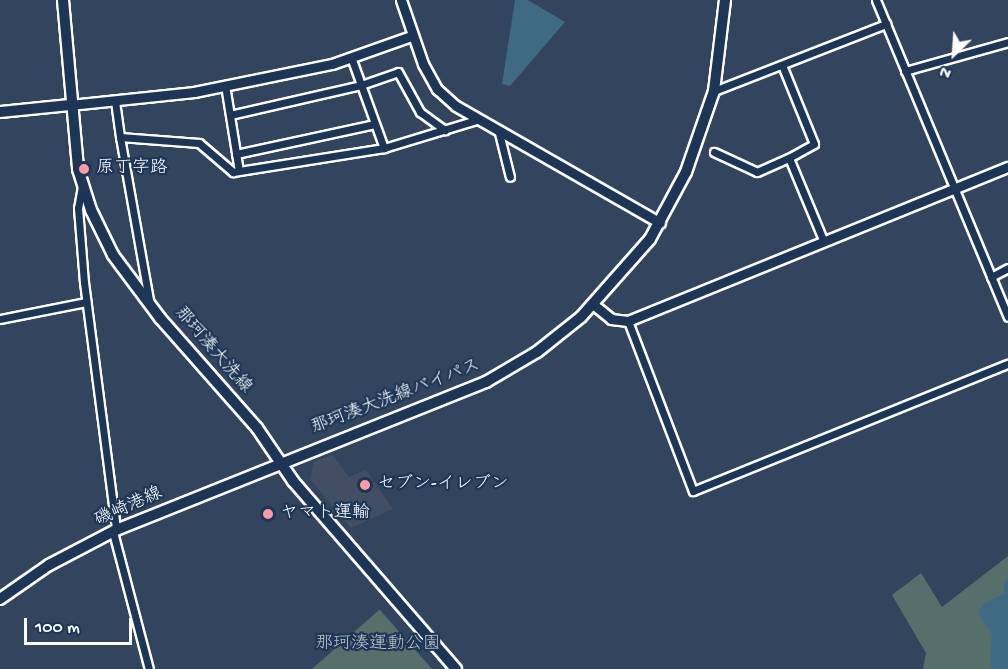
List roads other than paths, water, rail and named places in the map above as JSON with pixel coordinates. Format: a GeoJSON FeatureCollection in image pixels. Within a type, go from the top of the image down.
{"type":"FeatureCollection","features":[{"type":"Feature","properties":{"kind":"main road","name":"那珂湊大洗線"},"geometry":{"type":"LineString","coordinates":[[63,0],[70,105],[82,186],[113,255],[151,306],[251,421],[280,462],[456,669]]}},
{"type":"Feature","properties":{"kind":"main road","name":"那珂湊大洗線バイパス"},"geometry":{"type":"LineString","coordinates":[[280,462],[486,382],[537,352],[594,305],[660,223],[695,153],[714,91],[725,0]]}},
{"type":"Feature","properties":{"kind":"main road"},"geometry":{"type":"LineString","coordinates":[[0,112],[70,105]]}},
{"type":"Feature","properties":{"kind":"main road","name":"磯崎港線"},"geometry":{"type":"LineString","coordinates":[[0,598],[49,565],[115,531],[280,462]]}},
{"type":"Feature","properties":{"kind":"street"},"geometry":{"type":"LineString","coordinates":[[401,0],[411,36],[437,89],[476,120],[660,223]]}},
{"type":"Feature","properties":{"kind":"street"},"geometry":{"type":"LineString","coordinates":[[876,0],[1008,317]]}},
{"type":"Feature","properties":{"kind":"street"},"geometry":{"type":"LineString","coordinates":[[714,91],[886,24]]}},
{"type":"Feature","properties":{"kind":"street"},"geometry":{"type":"LineString","coordinates":[[70,105],[225,85],[351,57],[411,36]]}},
{"type":"Feature","properties":{"kind":"street"},"geometry":{"type":"LineString","coordinates":[[905,71],[1008,42]]}},
{"type":"Feature","properties":{"kind":"street"},"geometry":{"type":"LineString","coordinates":[[351,57],[384,148]]}},
{"type":"Feature","properties":{"kind":"street"},"geometry":{"type":"LineString","coordinates":[[714,152],[757,172],[813,144],[782,65]]}},
{"type":"Feature","properties":{"kind":"street"},"geometry":{"type":"LineString","coordinates":[[230,115],[361,85],[398,72],[420,112],[445,130]]}},
{"type":"Feature","properties":{"kind":"street"},"geometry":{"type":"LineString","coordinates":[[225,85],[239,171]]}},
{"type":"Feature","properties":{"kind":"street"},"geometry":{"type":"LineString","coordinates":[[115,101],[151,306]]}},
{"type":"Feature","properties":{"kind":"street"},"geometry":{"type":"LineString","coordinates":[[120,137],[199,143],[233,172],[384,148],[476,120]]}},
{"type":"Feature","properties":{"kind":"street"},"geometry":{"type":"LineString","coordinates":[[236,154],[375,124]]}},
{"type":"Feature","properties":{"kind":"street"},"geometry":{"type":"LineString","coordinates":[[499,133],[510,177]]}},
{"type":"Feature","properties":{"kind":"street"},"geometry":{"type":"LineString","coordinates":[[789,158],[824,242]]}},
{"type":"Feature","properties":{"kind":"street"},"geometry":{"type":"LineString","coordinates":[[594,305],[611,319],[628,321],[1008,167]]}},
{"type":"Feature","properties":{"kind":"street"},"geometry":{"type":"LineString","coordinates":[[82,186],[78,208],[86,302],[115,531],[149,669]]}},
{"type":"Feature","properties":{"kind":"street"},"geometry":{"type":"LineString","coordinates":[[991,277],[1008,268]]}},
{"type":"Feature","properties":{"kind":"street"},"geometry":{"type":"LineString","coordinates":[[0,319],[86,302]]}},
{"type":"Feature","properties":{"kind":"street"},"geometry":{"type":"LineString","coordinates":[[628,321],[693,491],[1008,364]]}},
{"type":"Feature","properties":{"kind":"place","name":"原丁字路"},"geometry":{"type":"Point","coordinates":[84,169]}},
{"type":"Feature","properties":{"kind":"place","name":"セブン-イレブン"},"geometry":{"type":"Point","coordinates":[365,485]}},
{"type":"Feature","properties":{"kind":"place","name":"ヤマト運輸"},"geometry":{"type":"Point","coordinates":[268,514]}},
{"type":"Feature","properties":{"kind":"park label","name":"那珂湊運動公園"},"geometry":{"type":"Point","coordinates":[378,645]}}]}
